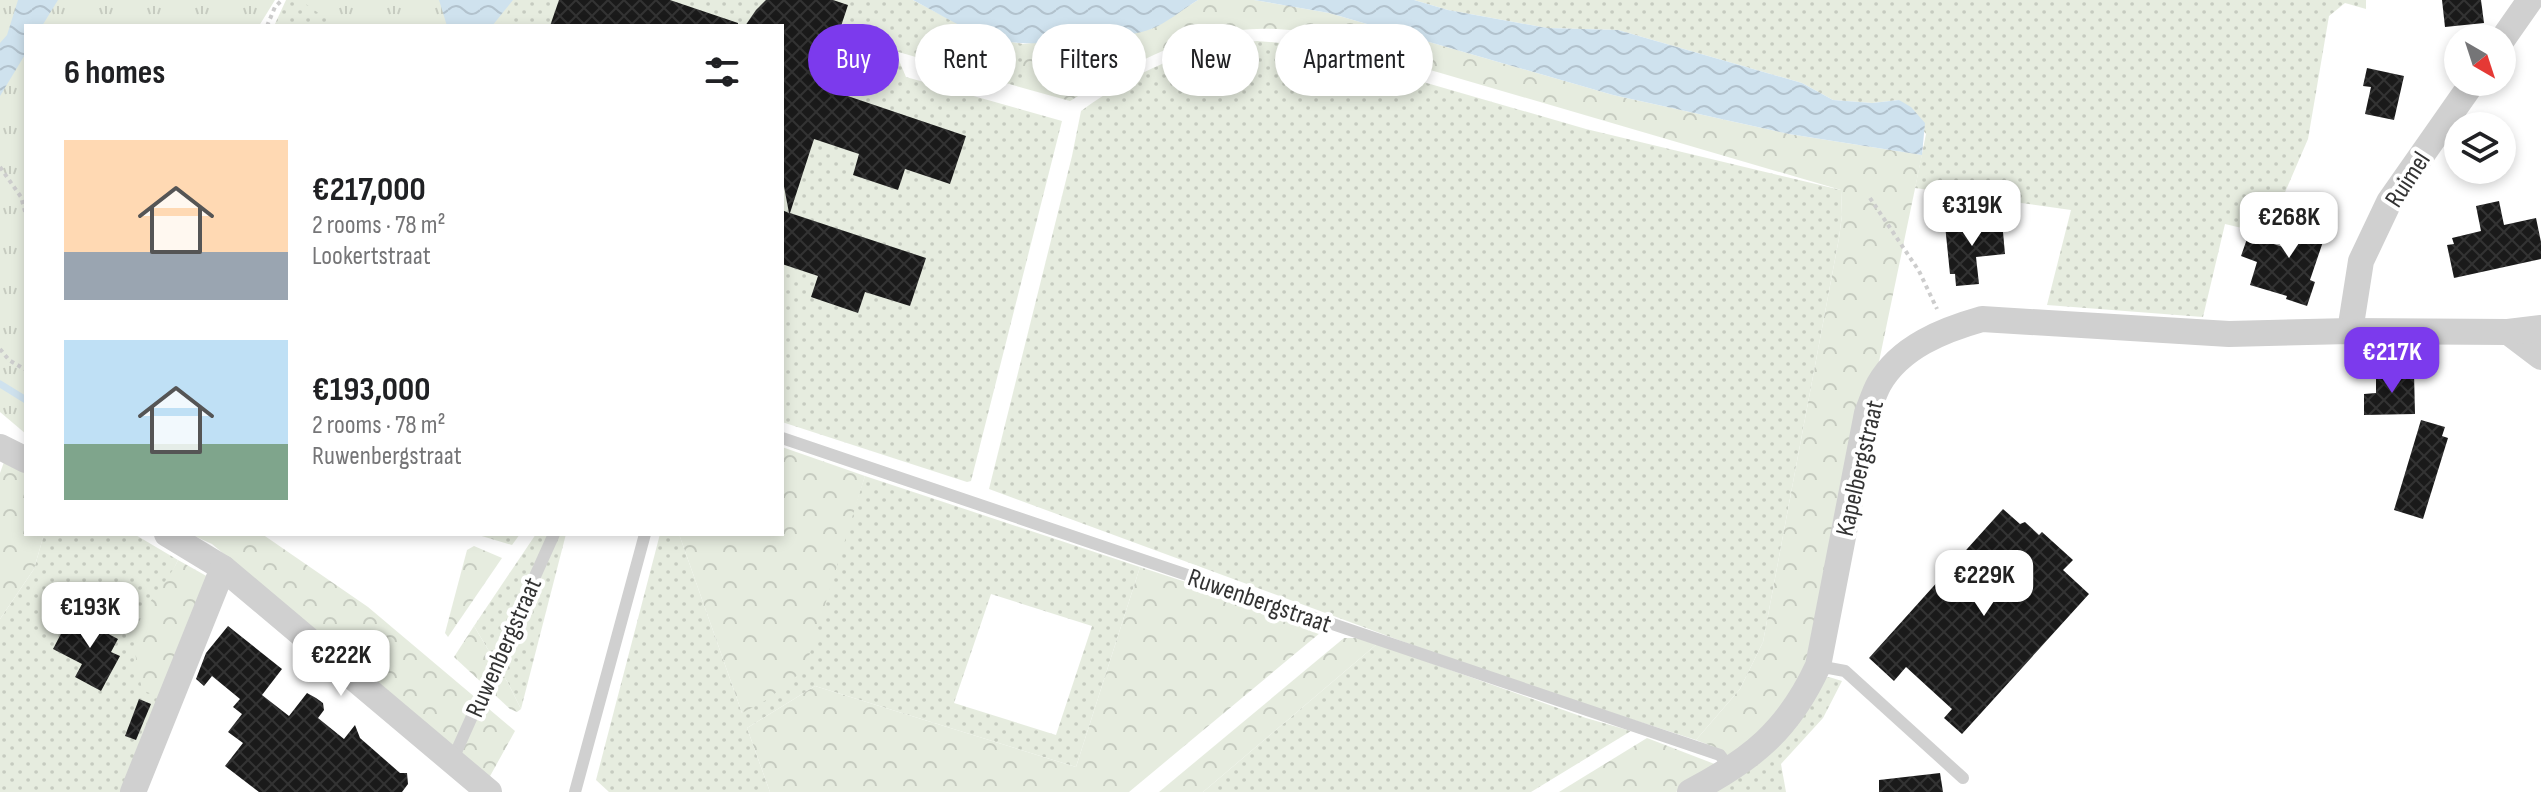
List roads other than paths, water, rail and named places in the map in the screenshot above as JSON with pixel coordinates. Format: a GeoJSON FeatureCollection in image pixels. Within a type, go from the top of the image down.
{"type":"FeatureCollection","features":[{"type":"Feature","properties":{"kind":"street"},"geometry":{"type":"LineString","coordinates":[[2513,24],[2530,0]]}},
{"type":"Feature","properties":{"kind":"street","name":"Ruimel"},"geometry":{"type":"LineString","coordinates":[[2350,331],[2361,261],[2389,202],[2463,96]]}},
{"type":"Feature","properties":{"kind":"street","name":"Kapelbergstraat"},"geometry":{"type":"LineString","coordinates":[[1690,792],[1731,771],[1777,733],[1807,691],[1818,666],[1867,413],[1880,383],[1906,353],[1946,330],[1982,319],[2229,334],[2508,332],[2541,328]]}},
{"type":"Feature","properties":{"kind":"street"},"geometry":{"type":"LineString","coordinates":[[2508,332],[2541,357]]}},
{"type":"Feature","properties":{"kind":"street"},"geometry":{"type":"LineString","coordinates":[[0,447],[24,459]]}},
{"type":"Feature","properties":{"kind":"street"},"geometry":{"type":"LineString","coordinates":[[170,536],[223,568],[489,792]]}},
{"type":"Feature","properties":{"kind":"street"},"geometry":{"type":"LineString","coordinates":[[133,792],[223,568]]}},
{"type":"Feature","properties":{"kind":"lane","name":"Ruwenbergstraat"},"geometry":{"type":"LineString","coordinates":[[784,439],[1720,755],[1731,771]]}},
{"type":"Feature","properties":{"kind":"lane","name":"Ruwenbergstraat"},"geometry":{"type":"LineString","coordinates":[[452,761],[553,536]]}},
{"type":"Feature","properties":{"kind":"lane"},"geometry":{"type":"LineString","coordinates":[[575,792],[644,536]]}},
{"type":"Feature","properties":{"kind":"lane"},"geometry":{"type":"LineString","coordinates":[[1818,666],[1845,671],[1963,778]]}},
{"type":"Feature","properties":{"kind":"water"},"geometry":{"type":"Polygon","coordinates":[[[18,0],[58,0],[43,24],[24,24],[24,56],[0,96],[0,43],[7,35],[18,0]]]}},
{"type":"Feature","properties":{"kind":"water"},"geometry":{"type":"Polygon","coordinates":[[[439,0],[513,0],[494,24],[446,24],[439,0]]]}},
{"type":"Feature","properties":{"kind":"water"},"geometry":{"type":"Polygon","coordinates":[[[913,0],[1198,0],[1146,30],[1146,24],[1032,24],[1032,43],[1016,42],[1016,24],[957,24],[913,0]]]}},
{"type":"Feature","properties":{"kind":"water"},"geometry":{"type":"Polygon","coordinates":[[[1254,0],[1414,0],[1448,10],[1547,28],[1618,30],[1802,83],[1833,100],[1872,103],[1899,100],[1911,107],[1925,123],[1922,155],[1789,134],[1613,95],[1433,43],[1433,24],[1367,24],[1329,13],[1254,0]]]}},
{"type":"Feature","properties":{"kind":"waterway"},"geometry":{"type":"LineString","coordinates":[[0,384],[24,399]]}}]}
